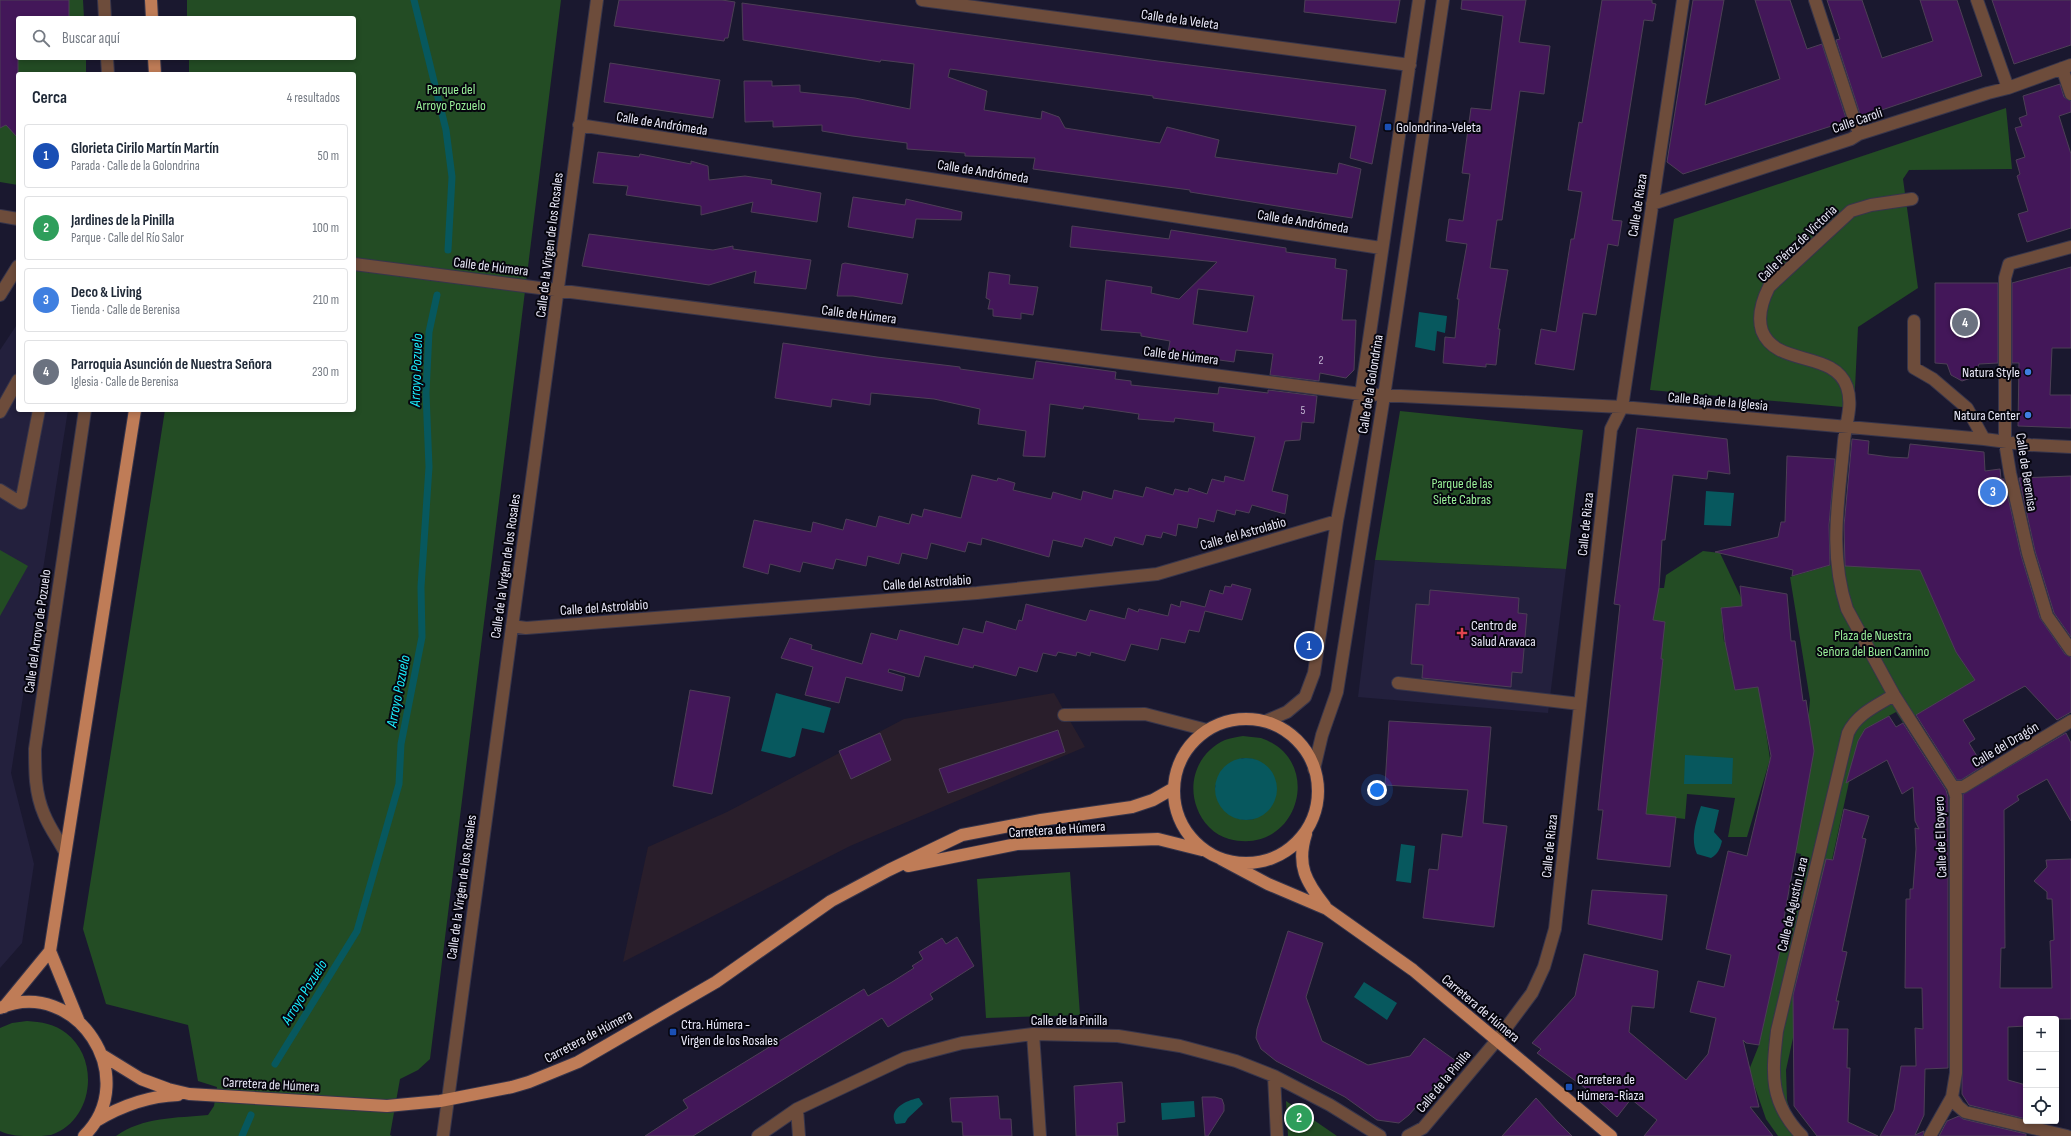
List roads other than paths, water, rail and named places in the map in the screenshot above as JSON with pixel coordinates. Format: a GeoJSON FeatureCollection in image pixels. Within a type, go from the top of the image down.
{"type":"FeatureCollection","features":[{"type":"Feature","properties":{"kind":"main road"},"geometry":{"type":"LineString","coordinates":[[151,0],[152,16]]}},
{"type":"Feature","properties":{"kind":"main road"},"geometry":{"type":"LineString","coordinates":[[154,60],[155,72]]}},
{"type":"Feature","properties":{"kind":"main road"},"geometry":{"type":"LineString","coordinates":[[79,1022],[50,951],[135,412]]}},
{"type":"Feature","properties":{"kind":"main road","name":"Carretera de Húmera"},"geometry":{"type":"LineString","coordinates":[[1327,909],[1312,891],[1303,866],[1301,850],[1316,805],[1317,787],[1314,769],[1307,753],[1296,739],[1282,728],[1266,721],[1245,718],[1225,721],[1206,730],[1189,745],[1178,765],[1174,788],[1175,806],[1181,823],[1190,838],[1204,850],[1268,884],[1327,909],[1413,970],[1611,1136]]}},
{"type":"Feature","properties":{"kind":"main road","name":"Carretera de Húmera"},"geometry":{"type":"LineString","coordinates":[[95,1122],[125,1106],[154,1097],[189,1094],[387,1106],[448,1100],[529,1082],[578,1062],[716,982],[831,901],[889,870],[962,835],[1041,820],[1132,807],[1153,800],[1174,788]]}},
{"type":"Feature","properties":{"kind":"main road"},"geometry":{"type":"LineString","coordinates":[[1221,859],[1241,863],[1262,861],[1282,853],[1298,840],[1310,823]]}},
{"type":"Feature","properties":{"kind":"main road","name":"Carretera de Húmera"},"geometry":{"type":"LineString","coordinates":[[889,870],[1017,844],[1158,839],[1204,850]]}},
{"type":"Feature","properties":{"kind":"main road"},"geometry":{"type":"LineString","coordinates":[[2,1007],[50,951]]}},
{"type":"Feature","properties":{"kind":"main road"},"geometry":{"type":"LineString","coordinates":[[2,1007],[30,1003],[43,1004],[56,1008],[79,1022],[93,1037],[102,1055],[106,1077],[106,1089],[101,1111],[95,1122],[84,1136]]}},
{"type":"Feature","properties":{"kind":"main road","name":"Carretera de Húmera"},"geometry":{"type":"LineString","coordinates":[[102,1055],[155,1085],[189,1094]]}},
{"type":"Feature","properties":{"kind":"street"},"geometry":{"type":"LineString","coordinates":[[104,0],[105,16]]}},
{"type":"Feature","properties":{"kind":"street","name":"Calle de la Virgen de los Rosales"},"geometry":{"type":"LineString","coordinates":[[443,1136],[597,0]]}},
{"type":"Feature","properties":{"kind":"street","name":"Calle de la Veleta"},"geometry":{"type":"LineString","coordinates":[[922,0],[1410,65]]}},
{"type":"Feature","properties":{"kind":"street","name":"Calle de la Golondrina"},"geometry":{"type":"LineString","coordinates":[[1266,721],[1287,712],[1305,697],[1314,673],[1337,521],[1361,394],[1381,248],[1420,0]]}},
{"type":"Feature","properties":{"kind":"street","name":"Calle de la Golondrina"},"geometry":{"type":"LineString","coordinates":[[1314,769],[1322,735],[1337,692],[1384,396],[1443,0]]}},
{"type":"Feature","properties":{"kind":"street","name":"Calle de Riaza"},"geometry":{"type":"LineString","coordinates":[[1497,1040],[1532,993],[1544,968],[1555,930],[1611,428],[1622,407],[1683,0]]}},
{"type":"Feature","properties":{"kind":"street"},"geometry":{"type":"LineString","coordinates":[[1815,0],[1859,134]]}},
{"type":"Feature","properties":{"kind":"street"},"geometry":{"type":"LineString","coordinates":[[1977,0],[2008,88]]}},
{"type":"Feature","properties":{"kind":"street"},"geometry":{"type":"LineString","coordinates":[[107,60],[108,72]]}},
{"type":"Feature","properties":{"kind":"street"},"geometry":{"type":"LineString","coordinates":[[2067,67],[2071,94]]}},
{"type":"Feature","properties":{"kind":"street","name":"Calle Caroli"},"geometry":{"type":"LineString","coordinates":[[1652,204],[1851,139],[1859,134],[2008,88],[2067,67]]}},
{"type":"Feature","properties":{"kind":"street","name":"Calle de Andrómeda"},"geometry":{"type":"LineString","coordinates":[[580,125],[1381,248]]}},
{"type":"Feature","properties":{"kind":"street","name":"Calle Pérez de Victoria"},"geometry":{"type":"LineString","coordinates":[[1839,582],[1836,558],[1836,538],[1846,426],[1850,399],[1846,385],[1832,368],[1773,347],[1766,339],[1760,325],[1761,303],[1769,287],[1851,211],[1871,205],[1912,199]]}},
{"type":"Feature","properties":{"kind":"street"},"geometry":{"type":"LineString","coordinates":[[0,216],[16,219]]}},
{"type":"Feature","properties":{"kind":"street","name":"Calle de Berenisa"},"geometry":{"type":"LineString","coordinates":[[2071,247],[2009,264],[2005,278],[2005,442],[2018,515],[2047,616],[2071,650]]}},
{"type":"Feature","properties":{"kind":"street","name":"Calle de Húmera"},"geometry":{"type":"LineString","coordinates":[[356,264],[1361,394]]}},
{"type":"Feature","properties":{"kind":"street"},"geometry":{"type":"LineString","coordinates":[[0,295],[15,280]]}},
{"type":"Feature","properties":{"kind":"street"},"geometry":{"type":"LineString","coordinates":[[1914,321],[1914,368],[1933,379],[1967,408],[1984,439]]}},
{"type":"Feature","properties":{"kind":"street"},"geometry":{"type":"LineString","coordinates":[[0,412],[16,384]]}},
{"type":"Feature","properties":{"kind":"street","name":"Calle Baja de la Iglesia"},"geometry":{"type":"LineString","coordinates":[[1361,394],[1622,407],[1846,426],[1984,439],[2030,445],[2071,447]]}},
{"type":"Feature","properties":{"kind":"street"},"geometry":{"type":"LineString","coordinates":[[0,490],[21,503],[38,412]]}},
{"type":"Feature","properties":{"kind":"street","name":"Calle del Arroyo de Pozuelo"},"geometry":{"type":"LineString","coordinates":[[65,852],[44,815],[39,798],[35,778],[35,749],[85,412]]}},
{"type":"Feature","properties":{"kind":"street","name":"Calle del Astrolabio"},"geometry":{"type":"LineString","coordinates":[[512,626],[526,628],[977,593],[1157,574],[1337,521]]}},
{"type":"Feature","properties":{"kind":"street","name":"Calle de El Boyero"},"geometry":{"type":"LineString","coordinates":[[1839,582],[1847,609],[1894,695],[1953,788],[1956,796],[1956,1073],[1952,1097],[1930,1136]]}},
{"type":"Feature","properties":{"kind":"street"},"geometry":{"type":"LineString","coordinates":[[1398,683],[1580,704]]}},
{"type":"Feature","properties":{"kind":"street","name":"Calle de Agustín Lara"},"geometry":{"type":"LineString","coordinates":[[1802,1136],[1791,1125],[1777,1098],[1773,1068],[1777,1031],[1848,734],[1853,723],[1861,715],[1894,695]]}},
{"type":"Feature","properties":{"kind":"street"},"geometry":{"type":"LineString","coordinates":[[1064,715],[1145,714],[1206,730]]}},
{"type":"Feature","properties":{"kind":"street","name":"Calle del Dragón"},"geometry":{"type":"LineString","coordinates":[[1953,788],[1963,787],[2071,721]]}},
{"type":"Feature","properties":{"kind":"street"},"geometry":{"type":"LineString","coordinates":[[1033,1034],[1040,1136]]}},
{"type":"Feature","properties":{"kind":"street","name":"Calle de la Pinilla"},"geometry":{"type":"LineString","coordinates":[[758,1136],[797,1109],[905,1058],[962,1043],[1033,1034],[1118,1036],[1180,1046],[1236,1061],[1274,1076],[1330,1105],[1380,1136]]}},
{"type":"Feature","properties":{"kind":"street","name":"Calle de la Pinilla"},"geometry":{"type":"LineString","coordinates":[[1408,1136],[1423,1128],[1497,1040]]}},
{"type":"Feature","properties":{"kind":"street"},"geometry":{"type":"LineString","coordinates":[[1274,1076],[1277,1136]]}},
{"type":"Feature","properties":{"kind":"street"},"geometry":{"type":"LineString","coordinates":[[1952,1097],[1958,1106],[1965,1112],[2067,1136]]}},
{"type":"Feature","properties":{"kind":"street"},"geometry":{"type":"LineString","coordinates":[[797,1109],[799,1136]]}},
{"type":"Feature","properties":{"kind":"waterway","name":"Arroyo Pozuelo"},"geometry":{"type":"LineString","coordinates":[[414,0],[446,130],[452,177],[448,250]]}},
{"type":"Feature","properties":{"kind":"waterway","name":"Arroyo Pozuelo"},"geometry":{"type":"LineString","coordinates":[[275,1064],[357,931],[399,784],[401,744],[422,637],[421,587],[429,467],[426,393],[429,332],[437,295]]}},
{"type":"Feature","properties":{"kind":"waterway","name":"Arroyo Pozuelo"},"geometry":{"type":"LineString","coordinates":[[242,1136],[251,1115]]}},
{"type":"Feature","properties":{"kind":"place","name":"Golondrina-Veleta"},"geometry":{"type":"Point","coordinates":[1388,127]}},
{"type":"Feature","properties":{"kind":"place","name":"Parroquia Asunción de Nuestra Señora"},"geometry":{"type":"Point","coordinates":[1965,323]}},
{"type":"Feature","properties":{"kind":"place","name":"Natura Style"},"geometry":{"type":"Point","coordinates":[2028,372]}},
{"type":"Feature","properties":{"kind":"place","name":"Natura Center"},"geometry":{"type":"Point","coordinates":[2028,415]}},
{"type":"Feature","properties":{"kind":"place","name":"Deco & Living"},"geometry":{"type":"Point","coordinates":[1993,492]}},
{"type":"Feature","properties":{"kind":"place","name":"Centro de Salud Aravaca"},"geometry":{"type":"Point","coordinates":[1462,633]}},
{"type":"Feature","properties":{"kind":"place","name":"Glorieta Cirilo Martín Martín"},"geometry":{"type":"Point","coordinates":[1309,646]}},
{"type":"Feature","properties":{"kind":"place","name":"Ctra. Húmera - Virgen de los Rosales"},"geometry":{"type":"Point","coordinates":[673,1032]}},
{"type":"Feature","properties":{"kind":"place","name":"Carretera de Húmera-Riaza"},"geometry":{"type":"Point","coordinates":[1569,1087]}},
{"type":"Feature","properties":{"kind":"place","name":"Jardines de la Pinilla"},"geometry":{"type":"Point","coordinates":[1299,1118]}},
{"type":"Feature","properties":{"kind":"park label","name":"Parque del Arroyo Pozuelo"},"geometry":{"type":"Point","coordinates":[451,98]}},
{"type":"Feature","properties":{"kind":"park label","name":"Parque de las Siete Cabras"},"geometry":{"type":"Point","coordinates":[1462,492]}},
{"type":"Feature","properties":{"kind":"park label","name":"Plaza de Nuestra Señora del Buen Camino"},"geometry":{"type":"Point","coordinates":[1873,644]}}]}
